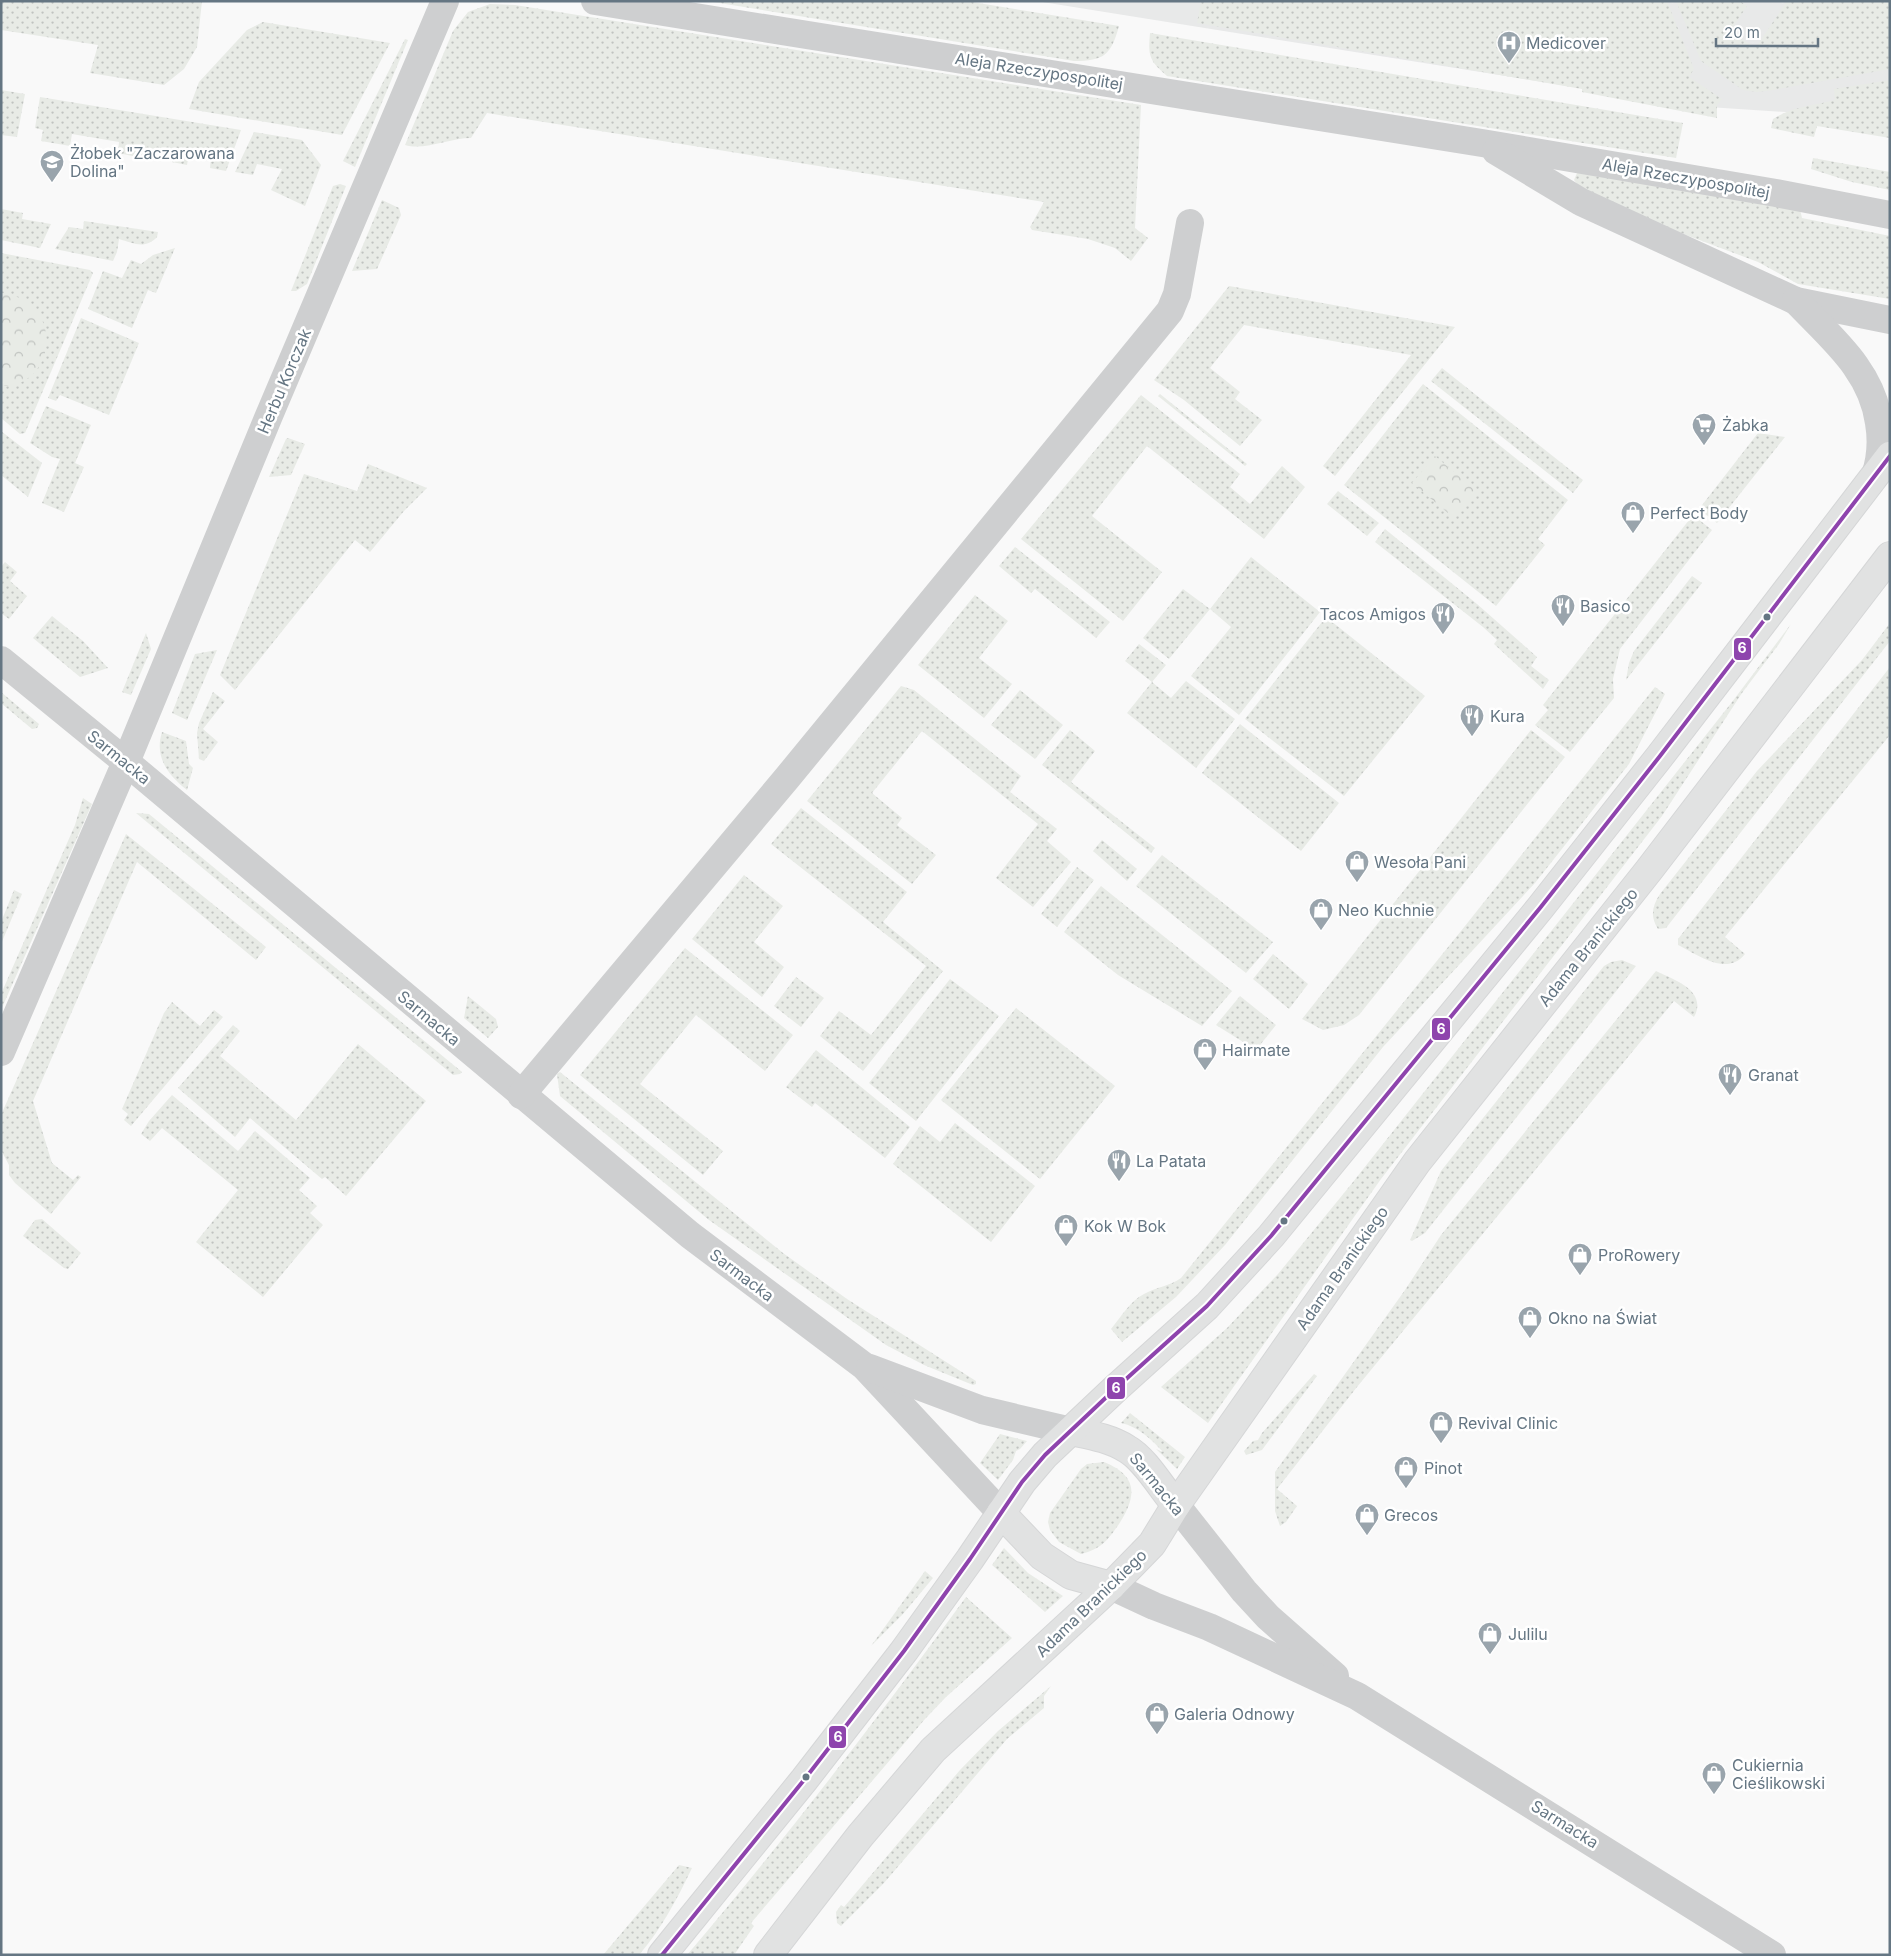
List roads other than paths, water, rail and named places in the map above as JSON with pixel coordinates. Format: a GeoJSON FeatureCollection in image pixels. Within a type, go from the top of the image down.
{"type":"FeatureCollection","features":[{"type":"Feature","properties":{"kind":"main road"},"geometry":{"type":"LineString","coordinates":[[662,1955],[804,1780],[904,1651],[1022,1482],[1071,1431],[1207,1306],[1271,1236],[1564,878],[1745,647],[1882,466]]}},
{"type":"Feature","properties":{"kind":"main road","name":"Adama Branickiego"},"geometry":{"type":"LineString","coordinates":[[768,1955],[860,1836],[934,1750],[1111,1586],[1152,1544],[1176,1505],[1417,1162],[1649,870],[1890,556]]}},
{"type":"Feature","properties":{"kind":"main road","name":"Sarmacka"},"geometry":{"type":"LineString","coordinates":[[1071,1431],[1114,1442],[1128,1449],[1143,1462],[1176,1505]]}},
{"type":"Feature","properties":{"kind":"main road","name":"Sarmacka"},"geometry":{"type":"LineString","coordinates":[[1001,1513],[1042,1556],[1071,1575],[1111,1586]]}},
{"type":"Feature","properties":{"kind":"street","name":"Herbu Korczak"},"geometry":{"type":"LineString","coordinates":[[1,1052],[126,762],[268,418],[445,1]]}},
{"type":"Feature","properties":{"kind":"street","name":"Aleja Rzeczypospolitej"},"geometry":{"type":"LineString","coordinates":[[595,1],[1482,143],[1776,193],[1890,215]]}},
{"type":"Feature","properties":{"kind":"street","name":"Aleja Rzeczypospolitej"},"geometry":{"type":"LineString","coordinates":[[1482,143],[1581,202],[1796,301],[1890,320]]}},
{"type":"Feature","properties":{"kind":"street"},"geometry":{"type":"LineString","coordinates":[[521,1095],[793,770],[1170,311],[1177,294],[1190,223]]}},
{"type":"Feature","properties":{"kind":"street","name":"Aleja Rzeczypospolitej"},"geometry":{"type":"LineString","coordinates":[[1796,301],[1859,367],[1872,392],[1877,408],[1881,434],[1880,460],[1882,466]]}},
{"type":"Feature","properties":{"kind":"street","name":"Sarmacka"},"geometry":{"type":"LineString","coordinates":[[1,660],[126,762],[690,1235],[864,1366],[1001,1513]]}},
{"type":"Feature","properties":{"kind":"street","name":"Sarmacka"},"geometry":{"type":"LineString","coordinates":[[864,1366],[982,1410],[1071,1431]]}},
{"type":"Feature","properties":{"kind":"street","name":"Sarmacka"},"geometry":{"type":"LineString","coordinates":[[1176,1505],[1244,1591],[1268,1617],[1357,1696]]}},
{"type":"Feature","properties":{"kind":"street","name":"Sarmacka"},"geometry":{"type":"LineString","coordinates":[[1111,1586],[1154,1606],[1209,1626],[1357,1696],[1772,1955]]}},
{"type":"Feature","properties":{"kind":"place","name":"Medicover"},"geometry":{"type":"Point","coordinates":[1509,64]}},
{"type":"Feature","properties":{"kind":"place","name":"Żłobek \"Zaczarowana Dolina\""},"geometry":{"type":"Point","coordinates":[52,183]}},
{"type":"Feature","properties":{"kind":"place","name":"Żabka"},"geometry":{"type":"Point","coordinates":[1704,446]}},
{"type":"Feature","properties":{"kind":"place","name":"Perfect Body"},"geometry":{"type":"Point","coordinates":[1633,534]}},
{"type":"Feature","properties":{"kind":"place","name":"Basico"},"geometry":{"type":"Point","coordinates":[1563,627]}},
{"type":"Feature","properties":{"kind":"place","name":"Tacos Amigos"},"geometry":{"type":"Point","coordinates":[1443,635]}},
{"type":"Feature","properties":{"kind":"place","name":"Kura"},"geometry":{"type":"Point","coordinates":[1472,737]}},
{"type":"Feature","properties":{"kind":"place","name":"Wesoła Pani"},"geometry":{"type":"Point","coordinates":[1357,883]}},
{"type":"Feature","properties":{"kind":"place","name":"Neo Kuchnie"},"geometry":{"type":"Point","coordinates":[1321,931]}},
{"type":"Feature","properties":{"kind":"place","name":"Hairmate"},"geometry":{"type":"Point","coordinates":[1205,1071]}},
{"type":"Feature","properties":{"kind":"place","name":"Granat"},"geometry":{"type":"Point","coordinates":[1730,1096]}},
{"type":"Feature","properties":{"kind":"place","name":"La Patata"},"geometry":{"type":"Point","coordinates":[1119,1182]}},
{"type":"Feature","properties":{"kind":"place","name":"Kok W Bok"},"geometry":{"type":"Point","coordinates":[1066,1247]}},
{"type":"Feature","properties":{"kind":"place","name":"ProRowery"},"geometry":{"type":"Point","coordinates":[1580,1276]}},
{"type":"Feature","properties":{"kind":"place","name":"Okno na Świat"},"geometry":{"type":"Point","coordinates":[1530,1339]}},
{"type":"Feature","properties":{"kind":"place","name":"Revival Clinic"},"geometry":{"type":"Point","coordinates":[1441,1444]}},
{"type":"Feature","properties":{"kind":"place","name":"Pinot"},"geometry":{"type":"Point","coordinates":[1406,1489]}},
{"type":"Feature","properties":{"kind":"place","name":"Grecos"},"geometry":{"type":"Point","coordinates":[1367,1536]}},
{"type":"Feature","properties":{"kind":"place","name":"Julilu"},"geometry":{"type":"Point","coordinates":[1490,1655]}},
{"type":"Feature","properties":{"kind":"place","name":"Galeria Odnowy"},"geometry":{"type":"Point","coordinates":[1157,1735]}},
{"type":"Feature","properties":{"kind":"place","name":"Cukiernia Cieślikowski"},"geometry":{"type":"Point","coordinates":[1714,1795]}}]}
